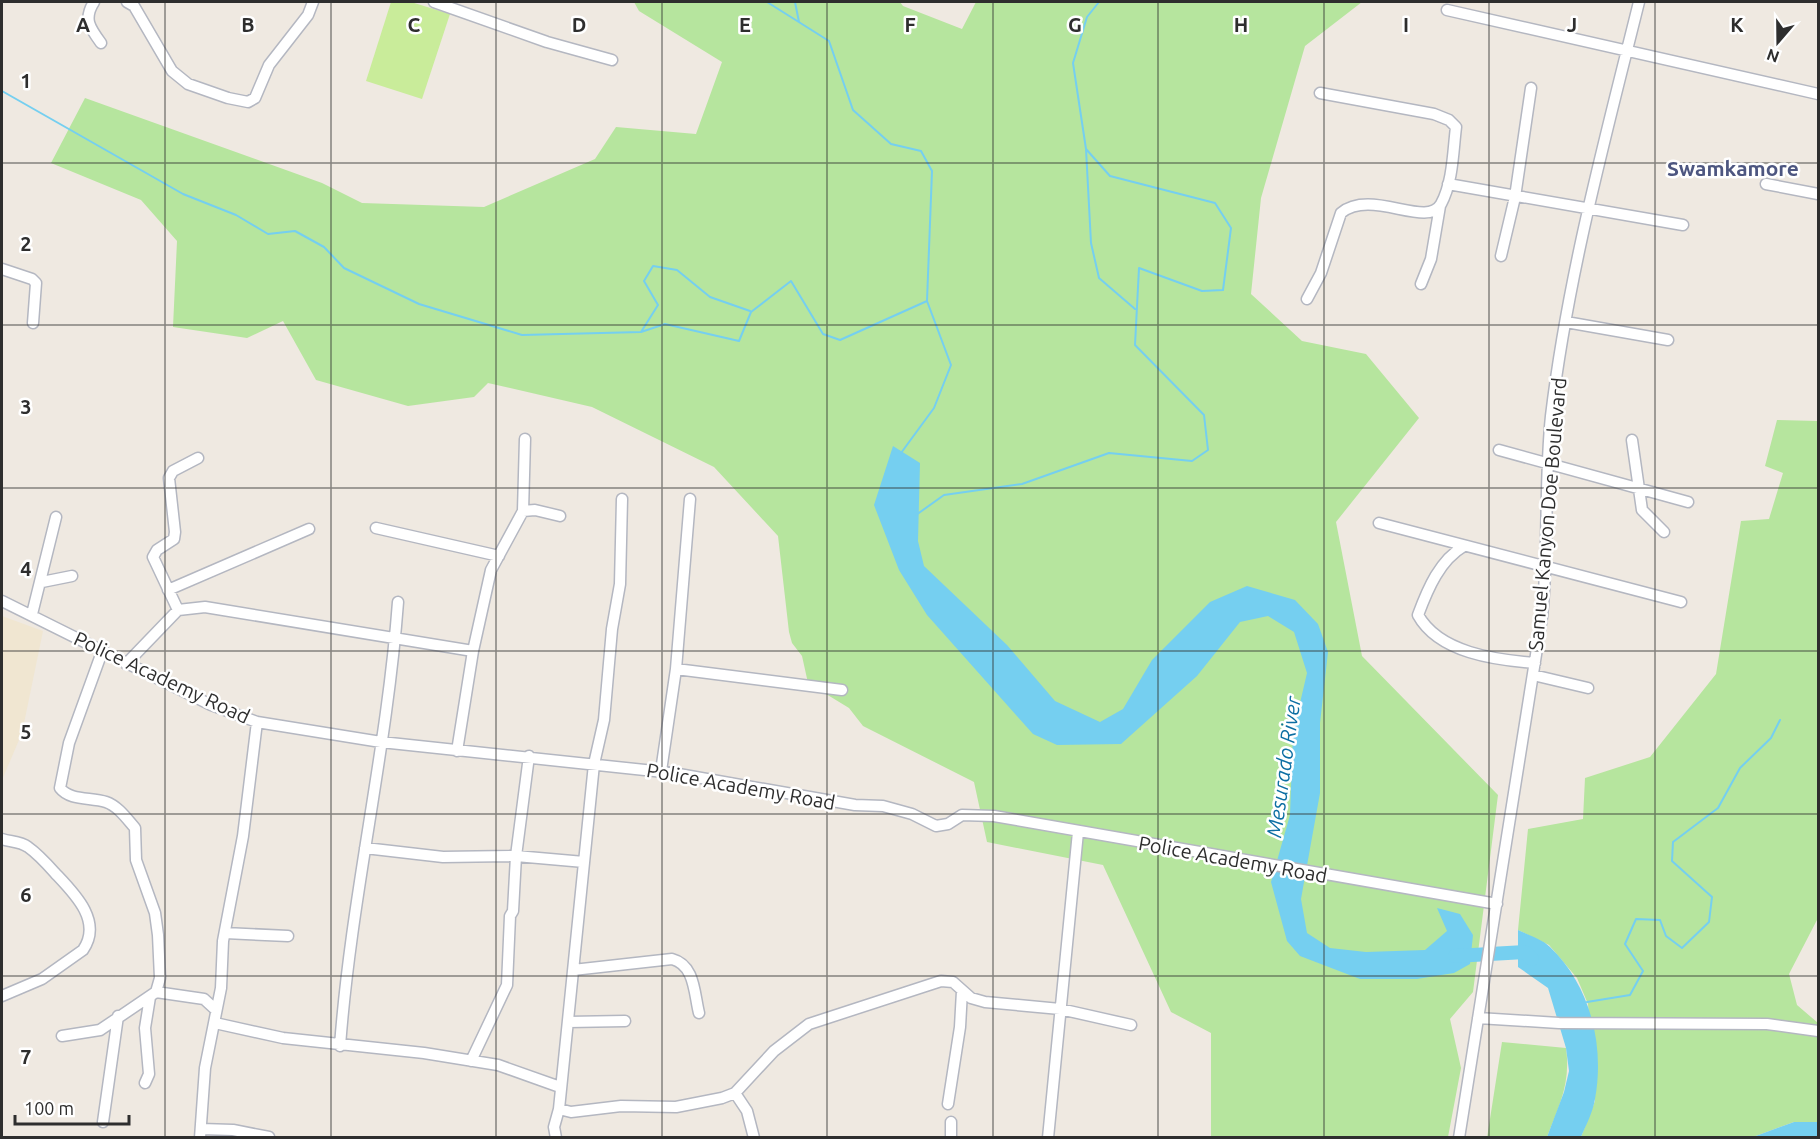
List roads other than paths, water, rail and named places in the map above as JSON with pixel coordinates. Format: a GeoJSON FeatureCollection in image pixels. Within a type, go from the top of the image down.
{"type":"FeatureCollection","features":[{"type":"Feature","properties":{"kind":"street"},"geometry":{"type":"LineString","coordinates":[[94,2],[87,19],[89,28],[100,43]]}},
{"type":"Feature","properties":{"kind":"street"},"geometry":{"type":"LineString","coordinates":[[127,2],[134,6],[172,71],[188,84],[228,98],[248,102],[255,98],[269,64],[308,15],[313,2]]}},
{"type":"Feature","properties":{"kind":"street"},"geometry":{"type":"LineString","coordinates":[[434,2],[547,42],[612,60]]}},
{"type":"Feature","properties":{"kind":"street","name":"Samuel Kanyon Doe Boulevard"},"geometry":{"type":"LineString","coordinates":[[1459,1137],[1535,663],[1547,566],[1551,417],[1566,322],[1587,208],[1640,2]]}},
{"type":"Feature","properties":{"kind":"street"},"geometry":{"type":"LineString","coordinates":[[1447,10],[1627,53],[1818,94]]}},
{"type":"Feature","properties":{"kind":"street"},"geometry":{"type":"LineString","coordinates":[[1501,256],[1515,197],[1531,88]]}},
{"type":"Feature","properties":{"kind":"street"},"geometry":{"type":"LineString","coordinates":[[1320,93],[1434,114],[1449,120],[1456,127],[1448,184],[1440,206],[1431,259],[1421,284]]}},
{"type":"Feature","properties":{"kind":"street"},"geometry":{"type":"LineString","coordinates":[[1448,184],[1683,225]]}},
{"type":"Feature","properties":{"kind":"street"},"geometry":{"type":"LineString","coordinates":[[1766,184],[1818,194]]}},
{"type":"Feature","properties":{"kind":"street"},"geometry":{"type":"LineString","coordinates":[[1307,299],[1321,273],[1341,213],[1349,207],[1368,203],[1418,214],[1428,214],[1440,206]]}},
{"type":"Feature","properties":{"kind":"street"},"geometry":{"type":"LineString","coordinates":[[2,269],[32,279],[36,283],[33,323]]}},
{"type":"Feature","properties":{"kind":"street"},"geometry":{"type":"LineString","coordinates":[[1566,322],[1668,340]]}},
{"type":"Feature","properties":{"kind":"street"},"geometry":{"type":"LineString","coordinates":[[457,751],[473,651],[491,570],[523,512],[525,440]]}},
{"type":"Feature","properties":{"kind":"street"},"geometry":{"type":"LineString","coordinates":[[1632,440],[1641,510],[1664,532]]}},
{"type":"Feature","properties":{"kind":"street"},"geometry":{"type":"LineString","coordinates":[[1499,450],[1688,502]]}},
{"type":"Feature","properties":{"kind":"street"},"geometry":{"type":"LineString","coordinates":[[178,610],[153,557],[157,550],[174,539],[169,478],[173,471],[198,458]]}},
{"type":"Feature","properties":{"kind":"street"},"geometry":{"type":"LineString","coordinates":[[556,1137],[555,1127],[559,1110],[594,764],[604,720],[612,629],[620,584],[622,499]]}},
{"type":"Feature","properties":{"kind":"street"},"geometry":{"type":"LineString","coordinates":[[661,771],[676,669],[690,499]]}},
{"type":"Feature","properties":{"kind":"street"},"geometry":{"type":"LineString","coordinates":[[523,512],[535,510],[560,516]]}},
{"type":"Feature","properties":{"kind":"street"},"geometry":{"type":"LineString","coordinates":[[33,614],[56,517]]}},
{"type":"Feature","properties":{"kind":"street"},"geometry":{"type":"LineString","coordinates":[[1379,523],[1681,602]]}},
{"type":"Feature","properties":{"kind":"street"},"geometry":{"type":"LineString","coordinates":[[376,528],[499,556]]}},
{"type":"Feature","properties":{"kind":"street"},"geometry":{"type":"LineString","coordinates":[[168,590],[309,529]]}},
{"type":"Feature","properties":{"kind":"street"},"geometry":{"type":"LineString","coordinates":[[1464,546],[1450,554],[1426,591],[1418,615],[1424,625],[1449,642],[1491,659],[1535,663]]}},
{"type":"Feature","properties":{"kind":"street"},"geometry":{"type":"LineString","coordinates":[[42,582],[72,576]]}},
{"type":"Feature","properties":{"kind":"street","name":"Police Academy Road"},"geometry":{"type":"LineString","coordinates":[[2,601],[33,614],[102,652],[211,705],[257,722],[381,742],[661,771],[855,805],[883,806],[912,814],[936,826],[948,824],[962,815],[994,816],[1400,889],[1497,904]]}},
{"type":"Feature","properties":{"kind":"street"},"geometry":{"type":"LineString","coordinates":[[340,1046],[344,988],[381,742],[398,602]]}},
{"type":"Feature","properties":{"kind":"street"},"geometry":{"type":"LineString","coordinates":[[126,664],[178,610],[205,607],[473,651]]}},
{"type":"Feature","properties":{"kind":"street"},"geometry":{"type":"LineString","coordinates":[[102,652],[69,743],[60,788],[65,794],[108,802],[117,808],[135,828],[135,860],[155,913],[160,978],[153,995],[145,1028],[149,1074],[146,1083]]}},
{"type":"Feature","properties":{"kind":"street"},"geometry":{"type":"LineString","coordinates":[[676,669],[842,690]]}},
{"type":"Feature","properties":{"kind":"street"},"geometry":{"type":"LineString","coordinates":[[1533,675],[1588,687]]}},
{"type":"Feature","properties":{"kind":"street"},"geometry":{"type":"LineString","coordinates":[[257,722],[241,845],[225,933],[221,988],[204,1068],[201,1133],[233,1130],[269,1137]]}},
{"type":"Feature","properties":{"kind":"street"},"geometry":{"type":"LineString","coordinates":[[471,1061],[507,985],[507,958],[516,856],[529,756]]}},
{"type":"Feature","properties":{"kind":"street"},"geometry":{"type":"LineString","coordinates":[[1047,1137],[1078,832]]}},
{"type":"Feature","properties":{"kind":"street"},"geometry":{"type":"LineString","coordinates":[[2,839],[27,845],[82,902],[89,923],[87,944],[83,950],[42,979],[2,996]]}},
{"type":"Feature","properties":{"kind":"street"},"geometry":{"type":"LineString","coordinates":[[365,848],[443,857],[516,856],[584,862]]}},
{"type":"Feature","properties":{"kind":"street"},"geometry":{"type":"LineString","coordinates":[[225,933],[288,936]]}},
{"type":"Feature","properties":{"kind":"street"},"geometry":{"type":"LineString","coordinates":[[573,970],[672,959],[681,962],[691,975],[699,1013]]}},
{"type":"Feature","properties":{"kind":"street"},"geometry":{"type":"LineString","coordinates":[[559,1110],[571,1112],[621,1106],[676,1107],[708,1102],[735,1093],[774,1051],[809,1024],[940,981],[952,982],[962,991],[985,1002],[1060,1009],[1131,1025]]}},
{"type":"Feature","properties":{"kind":"street"},"geometry":{"type":"LineString","coordinates":[[948,1104],[960,1027],[962,991]]}},
{"type":"Feature","properties":{"kind":"street"},"geometry":{"type":"LineString","coordinates":[[62,1036],[100,1030],[153,995],[204,999],[216,1010]]}},
{"type":"Feature","properties":{"kind":"street"},"geometry":{"type":"LineString","coordinates":[[103,1122],[118,1016]]}},
{"type":"Feature","properties":{"kind":"street"},"geometry":{"type":"LineString","coordinates":[[1478,1018],[1558,1023],[1767,1024],[1818,1031]]}},
{"type":"Feature","properties":{"kind":"street"},"geometry":{"type":"LineString","coordinates":[[568,1022],[625,1021]]}},
{"type":"Feature","properties":{"kind":"street"},"geometry":{"type":"LineString","coordinates":[[215,1023],[283,1038],[340,1046],[424,1053],[498,1065],[560,1087]]}},
{"type":"Feature","properties":{"kind":"street"},"geometry":{"type":"LineString","coordinates":[[735,1093],[747,1111],[754,1137]]}},
{"type":"Feature","properties":{"kind":"street"},"geometry":{"type":"LineString","coordinates":[[951,1122],[951,1137]]}},
{"type":"Feature","properties":{"kind":"water"},"geometry":{"type":"Polygon","coordinates":[[[893,446],[920,463],[918,541],[924,566],[1007,645],[1055,701],[1100,722],[1123,709],[1152,660],[1210,602],[1247,586],[1295,600],[1318,624],[1328,652],[1320,723],[1320,793],[1301,899],[1307,933],[1330,948],[1366,952],[1425,950],[1447,931],[1437,908],[1460,914],[1473,935],[1470,964],[1454,973],[1417,979],[1360,979],[1300,956],[1287,941],[1271,882],[1290,815],[1293,733],[1307,673],[1294,632],[1268,616],[1240,622],[1197,676],[1121,744],[1057,745],[1033,734],[927,615],[899,570],[874,505],[893,446]]]}},
{"type":"Feature","properties":{"kind":"water"},"geometry":{"type":"Polygon","coordinates":[[[1518,930],[1547,944],[1564,962],[1575,979],[1591,1017],[1596,1037],[1598,1079],[1593,1109],[1581,1137],[1547,1137],[1564,1092],[1569,1071],[1566,1048],[1548,988],[1518,967],[1518,930]]]}},
{"type":"Feature","properties":{"kind":"water"},"geometry":{"type":"Polygon","coordinates":[[[1794,1122],[1818,1122],[1818,1137],[1753,1137],[1794,1122]]]}},
{"type":"Feature","properties":{"kind":"waterway"},"geometry":{"type":"LineString","coordinates":[[767,2],[829,41],[853,110],[891,144],[921,151],[932,171],[927,301],[951,365],[934,408],[901,453]]}},
{"type":"Feature","properties":{"kind":"waterway"},"geometry":{"type":"LineString","coordinates":[[795,2],[799,22]]}},
{"type":"Feature","properties":{"kind":"waterway"},"geometry":{"type":"LineString","coordinates":[[916,515],[944,495],[1022,484],[1109,453],[1192,461],[1208,450],[1204,415],[1135,345],[1139,268],[1202,291],[1223,290],[1231,228],[1215,203],[1110,176],[1086,149],[1073,63],[1087,17],[1099,2]]}},
{"type":"Feature","properties":{"kind":"waterway"},"geometry":{"type":"LineString","coordinates":[[2,91],[183,194],[236,215],[268,234],[295,231],[324,247],[344,268],[419,304],[522,335],[641,332],[665,324],[739,341],[751,312],[791,281],[823,334],[840,340],[927,301]]}},
{"type":"Feature","properties":{"kind":"waterway"},"geometry":{"type":"LineString","coordinates":[[1086,149],[1091,243],[1099,278],[1135,309]]}},
{"type":"Feature","properties":{"kind":"waterway"},"geometry":{"type":"LineString","coordinates":[[641,332],[658,305],[644,281],[653,266],[677,270],[710,297],[750,311]]}},
{"type":"Feature","properties":{"kind":"waterway"},"geometry":{"type":"LineString","coordinates":[[1587,1002],[1630,995],[1643,971],[1625,944],[1636,919],[1660,920],[1666,936],[1682,948],[1709,922],[1712,897],[1672,861],[1673,842],[1718,808],[1740,768],[1771,738],[1780,720]]}},
{"type":"Feature","properties":{"kind":"waterway","name":"Mesurado River"},"geometry":{"type":"LineString","coordinates":[[1455,956],[1525,952],[1532,959]]}},
{"type":"Feature","properties":{"kind":"district","name":"Swamkamore"},"geometry":{"type":"Point","coordinates":[1733,168]}}]}
